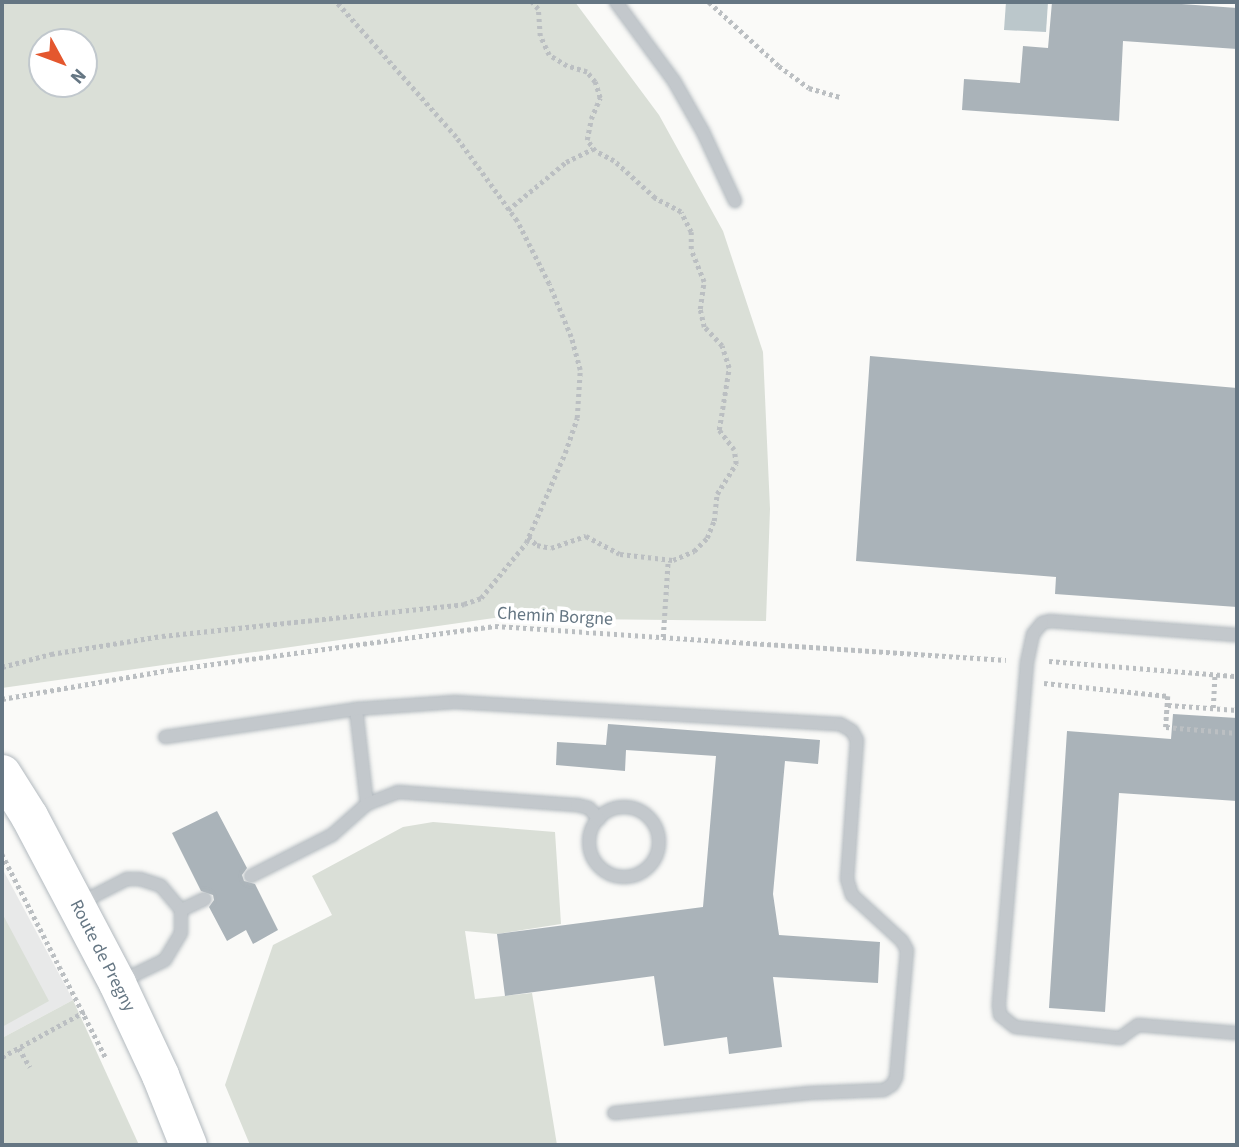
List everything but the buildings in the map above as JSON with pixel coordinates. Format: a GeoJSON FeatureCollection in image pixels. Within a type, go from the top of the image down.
{"type":"FeatureCollection","features":[{"type":"Feature","properties":{"kind":"street","name":"Route de Pregny"},"geometry":{"type":"LineString","coordinates":[[2,773],[29,816],[117,982],[160,1075],[188,1145]]}},
{"type":"Feature","properties":{"kind":"lane"},"geometry":{"type":"LineString","coordinates":[[616,2],[674,81],[703,132],[735,201]]}},
{"type":"Feature","properties":{"kind":"lane"},"geometry":{"type":"LineString","coordinates":[[1237,635],[1050,621],[1042,623],[1033,634],[1027,662],[1000,1015],[1015,1027],[1120,1038],[1138,1025],[1237,1033]]}},
{"type":"Feature","properties":{"kind":"lane"},"geometry":{"type":"LineString","coordinates":[[165,737],[356,709],[455,702],[840,724],[852,731],[857,740],[847,879],[852,895],[902,941],[907,950],[898,1066],[892,1086],[884,1090],[614,1113]]}},
{"type":"Feature","properties":{"kind":"lane"},"geometry":{"type":"LineString","coordinates":[[356,709],[367,804]]}},
{"type":"Feature","properties":{"kind":"lane"},"geometry":{"type":"LineString","coordinates":[[251,876],[332,835],[367,804],[398,792],[577,805],[589,808],[599,818]]}},
{"type":"Feature","properties":{"kind":"lane"},"geometry":{"type":"LineString","coordinates":[[621,807],[643,812],[651,820],[657,829],[658,851],[646,869],[623,877],[601,868],[590,848],[590,836],[599,818],[611,809],[621,807]]}},
{"type":"Feature","properties":{"kind":"lane"},"geometry":{"type":"LineString","coordinates":[[76,905],[127,879],[140,879],[161,886],[181,910],[181,933],[165,960],[117,982]]}},
{"type":"Feature","properties":{"kind":"lane"},"geometry":{"type":"LineString","coordinates":[[181,910],[205,899]]}},
{"type":"Feature","properties":{"kind":"path"},"geometry":{"type":"LineString","coordinates":[[2,667],[51,654],[162,636],[464,604],[481,598],[509,567],[528,537],[565,453],[577,418],[580,370],[571,337],[549,284],[508,210],[456,137],[336,2]]}},
{"type":"Feature","properties":{"kind":"path"},"geometry":{"type":"LineString","coordinates":[[528,537],[537,545],[551,548],[586,536],[620,554],[668,560],[694,551],[707,538],[714,521],[718,494],[736,464],[734,450],[719,430],[729,368],[722,346],[705,327],[700,309],[704,282],[691,249],[691,232],[681,212],[656,198],[630,172],[593,149],[587,140],[591,119],[600,98],[596,82],[587,72],[567,66],[549,55],[540,36],[538,9],[533,2]]}},
{"type":"Feature","properties":{"kind":"path"},"geometry":{"type":"LineString","coordinates":[[709,2],[779,66],[809,88],[841,97]]}},
{"type":"Feature","properties":{"kind":"path"},"geometry":{"type":"LineString","coordinates":[[508,210],[566,162],[593,149]]}},
{"type":"Feature","properties":{"kind":"path"},"geometry":{"type":"LineString","coordinates":[[663,637],[668,560]]}},
{"type":"Feature","properties":{"kind":"path","name":"Chemin Borgne"},"geometry":{"type":"LineString","coordinates":[[2,699],[169,670],[495,626],[1027,662],[1046,660],[1237,676]]}},
{"type":"Feature","properties":{"kind":"path"},"geometry":{"type":"LineString","coordinates":[[1027,662],[1038,683],[1168,695],[1166,727],[1237,733]]}},
{"type":"Feature","properties":{"kind":"path"},"geometry":{"type":"LineString","coordinates":[[1213,708],[1214,675]]}},
{"type":"Feature","properties":{"kind":"path"},"geometry":{"type":"LineString","coordinates":[[1168,705],[1237,710]]}},
{"type":"Feature","properties":{"kind":"path"},"geometry":{"type":"LineString","coordinates":[[2,854],[106,1058]]}},
{"type":"Feature","properties":{"kind":"path"},"geometry":{"type":"LineString","coordinates":[[2,1057],[84,1012]]}},
{"type":"Feature","properties":{"kind":"path"},"geometry":{"type":"LineString","coordinates":[[19,1048],[30,1067]]}},
{"type":"Feature","properties":{"kind":"shaded area"},"geometry":{"type":"Polygon","coordinates":[[[2,2],[575,2],[659,115],[723,231],[763,352],[770,509],[766,621],[494,618],[2,688],[2,2]]]}},
{"type":"Feature","properties":{"kind":"shaded area"},"geometry":{"type":"Polygon","coordinates":[[[1006,2],[1048,2],[1046,32],[1004,30],[1006,2]]]}},
{"type":"Feature","properties":{"kind":"shaded area"},"geometry":{"type":"Polygon","coordinates":[[[433,822],[555,832],[561,924],[497,934],[465,931],[475,999],[532,993],[557,1145],[250,1145],[225,1085],[273,945],[332,915],[312,876],[403,827],[433,822]]]}},
{"type":"Feature","properties":{"kind":"shaded area"},"geometry":{"type":"Polygon","coordinates":[[[2,868],[73,1000],[2,1038],[2,868]]]}},
{"type":"Feature","properties":{"kind":"shaded area"},"geometry":{"type":"Polygon","coordinates":[[[2,913],[49,1001],[2,1027],[2,913]]]}},
{"type":"Feature","properties":{"kind":"shaded area"},"geometry":{"type":"Polygon","coordinates":[[[73,1000],[139,1145],[2,1145],[2,1038],[73,1000]]]}}]}
